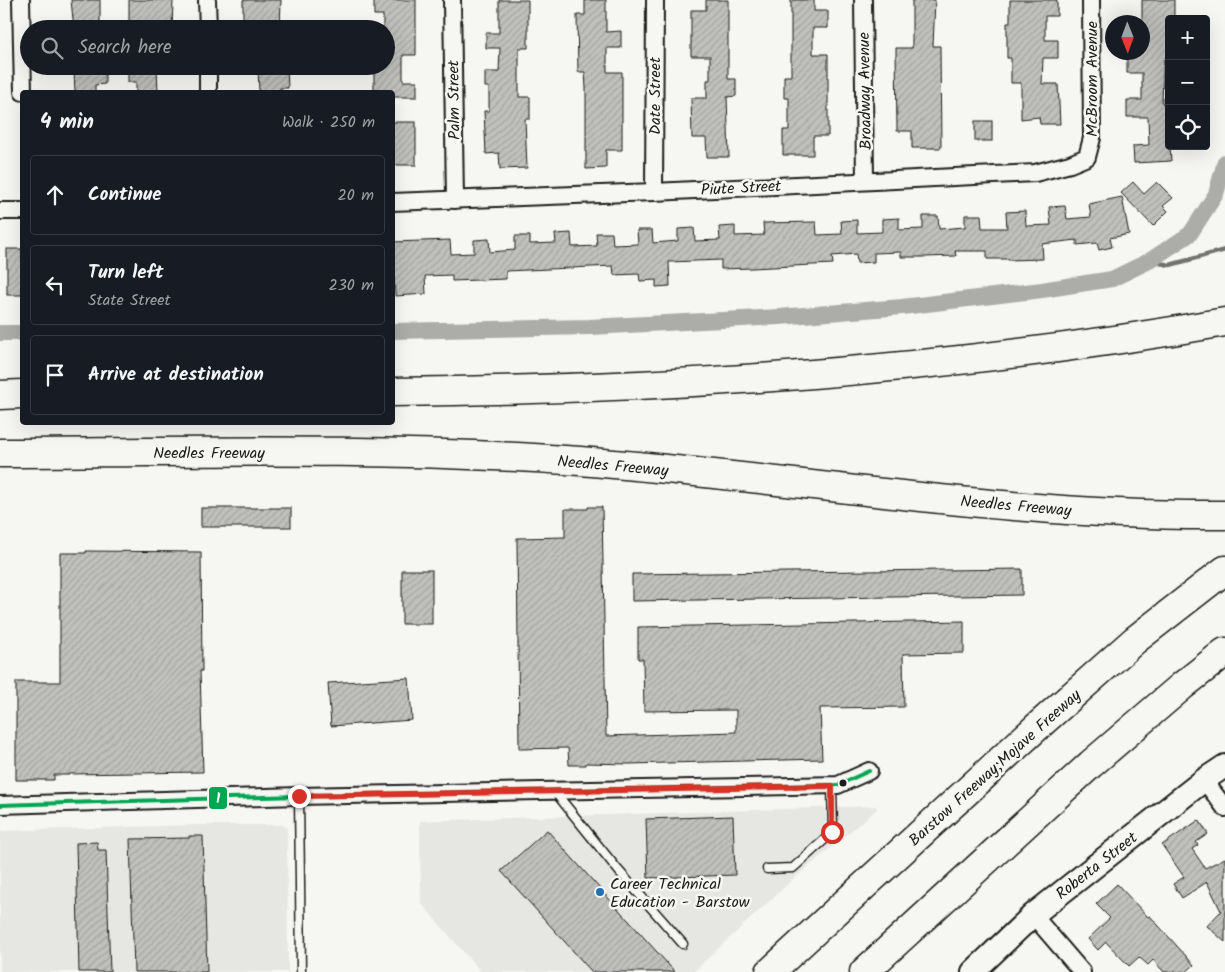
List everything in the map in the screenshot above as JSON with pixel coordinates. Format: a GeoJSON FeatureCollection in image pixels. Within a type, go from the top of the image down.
{"type":"FeatureCollection","features":[{"type":"Feature","properties":{"kind":"highway"},"geometry":{"type":"LineString","coordinates":[[395,392],[612,387],[842,372],[1063,347],[1225,322]]}},
{"type":"Feature","properties":{"kind":"highway"},"geometry":{"type":"LineString","coordinates":[[0,394],[20,394]]}},
{"type":"Feature","properties":{"kind":"highway","name":"Needles Freeway"},"geometry":{"type":"LineString","coordinates":[[0,454],[321,451],[495,455],[663,468],[1091,512],[1225,515]]}},
{"type":"Feature","properties":{"kind":"highway","name":"Barstow Freeway;Mojave Freeway"},"geometry":{"type":"LineString","coordinates":[[770,972],[1038,726],[1135,640],[1225,570]]}},
{"type":"Feature","properties":{"kind":"highway"},"geometry":{"type":"LineString","coordinates":[[864,972],[1120,738],[1225,652]]}},
{"type":"Feature","properties":{"kind":"street"},"geometry":{"type":"LineString","coordinates":[[22,0],[22,20]]}},
{"type":"Feature","properties":{"kind":"street"},"geometry":{"type":"LineString","coordinates":[[208,0],[208,20]]}},
{"type":"Feature","properties":{"kind":"street","name":"Palm Street"},"geometry":{"type":"LineString","coordinates":[[452,0],[455,200]]}},
{"type":"Feature","properties":{"kind":"street","name":"Date Street"},"geometry":{"type":"LineString","coordinates":[[654,0],[654,192]]}},
{"type":"Feature","properties":{"kind":"street","name":"Broadway Avenue"},"geometry":{"type":"LineString","coordinates":[[863,0],[865,181]]}},
{"type":"Feature","properties":{"kind":"street","name":"McBroom Avenue"},"geometry":{"type":"LineString","coordinates":[[1087,157],[1092,138],[1091,0]]}},
{"type":"Feature","properties":{"kind":"street"},"geometry":{"type":"LineString","coordinates":[[23,75],[23,90]]}},
{"type":"Feature","properties":{"kind":"street"},"geometry":{"type":"LineString","coordinates":[[208,75],[208,90]]}},
{"type":"Feature","properties":{"kind":"street","name":"Piute Street"},"geometry":{"type":"LineString","coordinates":[[395,202],[654,192],[1035,173],[1070,164],[1087,157]]}},
{"type":"Feature","properties":{"kind":"street"},"geometry":{"type":"LineString","coordinates":[[0,211],[20,211]]}},
{"type":"Feature","properties":{"kind":"street","name":"Roberta Street"},"geometry":{"type":"LineString","coordinates":[[973,972],[1033,916],[1204,780],[1225,766]]}},
{"type":"Feature","properties":{"kind":"street"},"geometry":{"type":"LineString","coordinates":[[0,804],[299,796],[832,786],[869,771]]}},
{"type":"Feature","properties":{"kind":"street"},"geometry":{"type":"LineString","coordinates":[[1204,780],[1225,808]]}},
{"type":"Feature","properties":{"kind":"street"},"geometry":{"type":"LineString","coordinates":[[1033,916],[1082,972]]}},
{"type":"Feature","properties":{"kind":"lane"},"geometry":{"type":"LineString","coordinates":[[767,869],[793,868],[832,832],[832,786]]}},
{"type":"Feature","properties":{"kind":"lane"},"geometry":{"type":"LineString","coordinates":[[554,791],[618,870],[683,944]]}},
{"type":"Feature","properties":{"kind":"lane"},"geometry":{"type":"LineString","coordinates":[[299,796],[301,972]]}},
{"type":"Feature","properties":{"kind":"shaded area","name":"Career Technical Education - Barstow"},"geometry":{"type":"Polygon","coordinates":[[[876,806],[877,809],[791,881],[693,972],[481,972],[421,903],[420,821],[876,806]]]}},
{"type":"Feature","properties":{"kind":"shaded area"},"geometry":{"type":"Polygon","coordinates":[[[192,825],[282,825],[287,828],[288,972],[0,972],[0,831],[192,825]]]}},
{"type":"Feature","properties":{"kind":"building"},"geometry":{"type":"Polygon","coordinates":[[[71,0],[100,0],[100,20],[73,20],[71,0]]]}},
{"type":"Feature","properties":{"kind":"building"},"geometry":{"type":"Polygon","coordinates":[[[129,0],[173,0],[172,20],[129,20],[129,0]]]}},
{"type":"Feature","properties":{"kind":"building"},"geometry":{"type":"Polygon","coordinates":[[[243,0],[281,0],[280,20],[243,20],[243,0]]]}},
{"type":"Feature","properties":{"kind":"building"},"geometry":{"type":"Polygon","coordinates":[[[374,0],[416,0],[416,55],[403,55],[403,81],[417,81],[417,97],[395,97],[395,90],[374,90],[374,75],[395,75],[395,20],[383,20],[383,15],[374,15],[374,0]]]}},
{"type":"Feature","properties":{"kind":"building"},"geometry":{"type":"Polygon","coordinates":[[[499,0],[528,0],[528,48],[519,48],[519,97],[530,97],[530,119],[525,119],[527,168],[500,169],[499,153],[486,154],[484,111],[489,111],[489,87],[485,87],[485,72],[499,72],[500,48],[486,48],[486,33],[499,33],[499,0]]]}},
{"type":"Feature","properties":{"kind":"building"},"geometry":{"type":"Polygon","coordinates":[[[585,0],[606,0],[606,32],[621,31],[621,48],[607,48],[607,72],[622,72],[622,150],[606,150],[606,168],[586,169],[586,88],[585,72],[578,72],[577,15],[585,15],[585,0]]]}},
{"type":"Feature","properties":{"kind":"building"},"geometry":{"type":"Polygon","coordinates":[[[706,0],[728,0],[728,79],[736,79],[736,96],[727,97],[729,157],[707,157],[706,138],[692,138],[691,98],[707,98],[707,80],[710,80],[710,56],[691,56],[691,10],[706,10],[706,0]]]}},
{"type":"Feature","properties":{"kind":"building"},"geometry":{"type":"Polygon","coordinates":[[[791,0],[814,0],[814,11],[828,11],[828,28],[813,28],[813,54],[828,54],[828,136],[813,136],[813,155],[783,155],[783,130],[789,130],[789,98],[784,98],[784,76],[791,76],[791,0]]]}},
{"type":"Feature","properties":{"kind":"building"},"geometry":{"type":"Polygon","coordinates":[[[912,0],[935,0],[933,46],[940,46],[941,148],[912,148],[912,131],[897,131],[896,48],[912,48],[912,0]]]}},
{"type":"Feature","properties":{"kind":"building"},"geometry":{"type":"Polygon","coordinates":[[[1010,0],[1057,0],[1057,16],[1045,16],[1045,40],[1058,40],[1058,58],[1043,58],[1042,84],[1058,84],[1060,124],[1040,124],[1039,117],[1021,119],[1021,83],[1011,83],[1011,58],[1007,58],[1007,23],[1010,23],[1010,0]]]}},
{"type":"Feature","properties":{"kind":"building"},"geometry":{"type":"Polygon","coordinates":[[[1142,0],[1174,0],[1174,15],[1165,15],[1162,103],[1165,103],[1165,150],[1170,150],[1171,161],[1134,163],[1133,146],[1149,145],[1148,117],[1127,117],[1127,100],[1142,100],[1142,73],[1127,73],[1127,60],[1150,60],[1150,15],[1142,15],[1142,0]]]}},
{"type":"Feature","properties":{"kind":"building"},"geometry":{"type":"Polygon","coordinates":[[[74,75],[105,75],[105,84],[95,85],[95,90],[75,90],[74,75]]]}},
{"type":"Feature","properties":{"kind":"building"},"geometry":{"type":"Polygon","coordinates":[[[128,75],[157,75],[158,90],[136,90],[136,82],[128,82],[128,75]]]}},
{"type":"Feature","properties":{"kind":"building"},"geometry":{"type":"Polygon","coordinates":[[[258,75],[287,75],[288,88],[259,90],[258,75]]]}},
{"type":"Feature","properties":{"kind":"building"},"geometry":{"type":"Polygon","coordinates":[[[975,121],[992,121],[992,141],[975,141],[975,121]]]}},
{"type":"Feature","properties":{"kind":"building"},"geometry":{"type":"Polygon","coordinates":[[[395,122],[416,122],[416,165],[395,165],[395,122]]]}},
{"type":"Feature","properties":{"kind":"building"},"geometry":{"type":"Polygon","coordinates":[[[1133,182],[1144,194],[1157,182],[1173,198],[1163,206],[1168,211],[1153,226],[1121,193],[1133,182]]]}},
{"type":"Feature","properties":{"kind":"building"},"geometry":{"type":"Polygon","coordinates":[[[1122,197],[1129,234],[1110,238],[1112,247],[1099,250],[1097,243],[1077,245],[1077,240],[1042,244],[1043,259],[987,259],[987,251],[955,251],[956,256],[925,257],[901,257],[901,252],[874,253],[874,262],[857,263],[856,254],[832,256],[833,264],[752,268],[721,269],[721,260],[669,262],[670,286],[656,287],[656,280],[640,281],[639,274],[614,275],[613,266],[506,271],[506,279],[452,281],[452,275],[425,276],[426,294],[395,296],[395,242],[450,240],[451,254],[474,253],[474,240],[489,239],[490,252],[515,250],[515,236],[530,236],[530,244],[556,243],[555,234],[571,233],[572,247],[597,246],[596,233],[612,233],[613,245],[638,244],[637,230],[652,230],[653,243],[678,241],[678,229],[694,228],[695,241],[720,240],[719,227],[735,226],[735,236],[764,235],[763,223],[816,222],[817,235],[842,234],[841,221],[857,220],[857,233],[882,232],[882,219],[899,218],[899,230],[923,229],[923,216],[938,216],[939,229],[965,227],[965,215],[981,215],[982,228],[1007,228],[1006,212],[1025,211],[1026,226],[1051,225],[1049,207],[1065,206],[1067,219],[1091,217],[1089,204],[1122,197]]]}},
{"type":"Feature","properties":{"kind":"building"},"geometry":{"type":"Polygon","coordinates":[[[7,249],[20,249],[20,295],[7,295],[7,249]]]}},
{"type":"Feature","properties":{"kind":"building"},"geometry":{"type":"Polygon","coordinates":[[[588,507],[602,507],[606,736],[736,732],[736,710],[644,711],[643,659],[638,659],[638,627],[964,621],[964,653],[903,654],[904,707],[820,708],[822,759],[628,764],[586,763],[586,765],[569,765],[568,748],[519,749],[517,538],[565,537],[565,509],[588,509],[588,507]]]}},
{"type":"Feature","properties":{"kind":"building"},"geometry":{"type":"Polygon","coordinates":[[[201,508],[291,508],[291,527],[201,527],[201,508]]]}},
{"type":"Feature","properties":{"kind":"building"},"geometry":{"type":"Polygon","coordinates":[[[86,551],[201,552],[202,671],[200,671],[203,772],[69,774],[54,775],[54,780],[16,780],[16,682],[60,682],[60,553],[86,553],[86,551]]]}},
{"type":"Feature","properties":{"kind":"building"},"geometry":{"type":"Polygon","coordinates":[[[1022,569],[1022,595],[632,601],[632,574],[1022,569]]]}},
{"type":"Feature","properties":{"kind":"building"},"geometry":{"type":"Polygon","coordinates":[[[402,570],[432,570],[432,624],[402,624],[402,570]]]}},
{"type":"Feature","properties":{"kind":"building"},"geometry":{"type":"Polygon","coordinates":[[[409,678],[412,720],[331,726],[328,683],[409,678]]]}},
{"type":"Feature","properties":{"kind":"building"},"geometry":{"type":"Polygon","coordinates":[[[733,816],[735,875],[648,878],[646,819],[733,816]]]}},
{"type":"Feature","properties":{"kind":"building"},"geometry":{"type":"Polygon","coordinates":[[[1199,820],[1208,834],[1196,842],[1198,845],[1192,849],[1205,868],[1225,858],[1225,942],[1207,926],[1221,911],[1207,882],[1182,898],[1173,884],[1184,877],[1162,845],[1199,820]]]}},
{"type":"Feature","properties":{"kind":"building"},"geometry":{"type":"Polygon","coordinates":[[[547,830],[675,972],[592,972],[501,871],[547,830]]]}},
{"type":"Feature","properties":{"kind":"building"},"geometry":{"type":"Polygon","coordinates":[[[189,836],[203,836],[207,972],[134,972],[130,839],[189,838],[189,836]]]}},
{"type":"Feature","properties":{"kind":"building"},"geometry":{"type":"Polygon","coordinates":[[[97,842],[98,850],[106,850],[110,972],[79,972],[76,843],[97,842]]]}},
{"type":"Feature","properties":{"kind":"building"},"geometry":{"type":"Polygon","coordinates":[[[1117,884],[1148,917],[1150,916],[1194,965],[1186,972],[1164,972],[1153,960],[1148,965],[1139,957],[1129,966],[1106,942],[1098,950],[1088,939],[1110,918],[1096,904],[1117,884]]]}},
{"type":"Feature","properties":{"kind":"waterway"},"geometry":{"type":"LineString","coordinates":[[395,331],[590,327],[779,317],[902,307],[1042,290],[1112,279],[1149,261],[1190,234],[1216,194],[1225,162]]}},
{"type":"Feature","properties":{"kind":"waterway"},"geometry":{"type":"LineString","coordinates":[[1149,261],[1170,265],[1225,250]]}},
{"type":"Feature","properties":{"kind":"waterway"},"geometry":{"type":"LineString","coordinates":[[0,333],[20,333]]}},
{"type":"Feature","properties":{"kind":"transit line","name":"1"},"geometry":{"type":"LineString","coordinates":[[0,805],[299,796],[838,785],[869,771]]}},
{"type":"Feature","properties":{"kind":"place","name":"Career Technical Education - Barstow"},"geometry":{"type":"Point","coordinates":[600,892]}},
{"type":"Feature","properties":{"kind":"route"},"geometry":{"type":"LineString","coordinates":[[299,796],[832,786],[832,832]]}}]}
